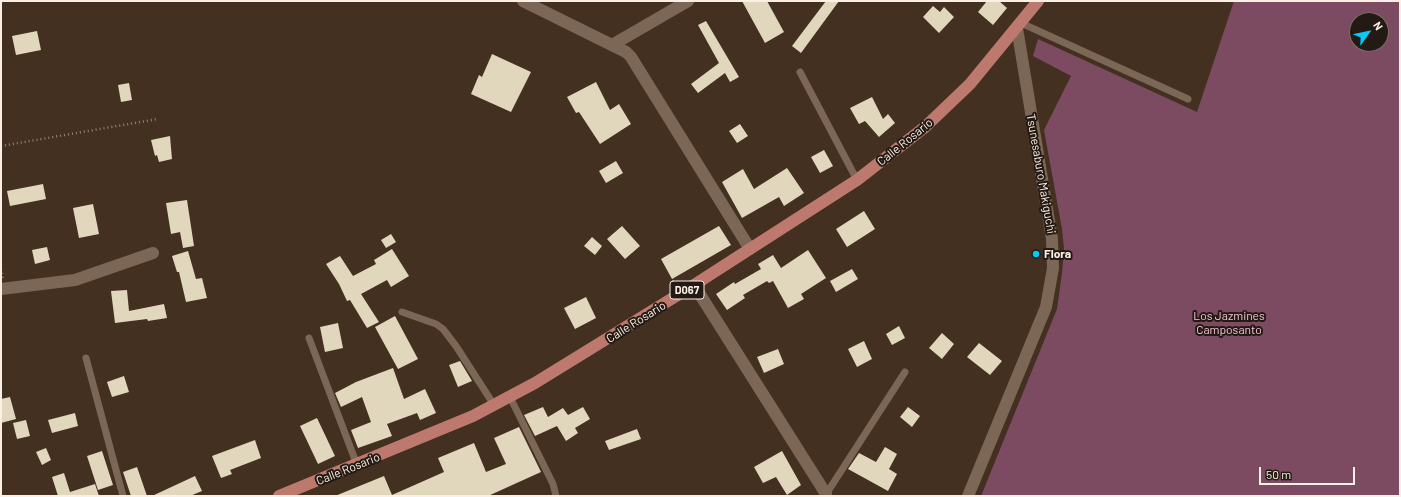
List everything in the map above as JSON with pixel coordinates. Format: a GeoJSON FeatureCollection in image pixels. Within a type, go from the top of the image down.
{"type":"FeatureCollection","features":[{"type":"Feature","properties":{"kind":"main road","name":"Calle Rosario"},"geometry":{"type":"LineString","coordinates":[[279,496],[473,416],[510,397],[579,358],[857,180],[905,144],[942,112],[970,84],[1038,1]]}},
{"type":"Feature","properties":{"kind":"street"},"geometry":{"type":"LineString","coordinates":[[523,1],[612,45],[631,57],[750,249]]}},
{"type":"Feature","properties":{"kind":"street"},"geometry":{"type":"LineString","coordinates":[[612,45],[688,1]]}},
{"type":"Feature","properties":{"kind":"street","name":"Tsunesaburo Makiguchi"},"geometry":{"type":"LineString","coordinates":[[968,496],[1046,307],[1053,268],[1052,239],[1019,26]]}},
{"type":"Feature","properties":{"kind":"street"},"geometry":{"type":"LineString","coordinates":[[1,289],[75,280],[153,253]]}},
{"type":"Feature","properties":{"kind":"street"},"geometry":{"type":"LineString","coordinates":[[694,285],[826,495]]}},
{"type":"Feature","properties":{"kind":"lane"},"geometry":{"type":"LineString","coordinates":[[1019,26],[1188,99]]}},
{"type":"Feature","properties":{"kind":"lane"},"geometry":{"type":"LineString","coordinates":[[800,72],[857,180]]}},
{"type":"Feature","properties":{"kind":"lane"},"geometry":{"type":"LineString","coordinates":[[402,312],[443,329],[456,346],[494,405]]}},
{"type":"Feature","properties":{"kind":"lane"},"geometry":{"type":"LineString","coordinates":[[309,338],[357,465]]}},
{"type":"Feature","properties":{"kind":"lane"},"geometry":{"type":"LineString","coordinates":[[86,358],[123,496]]}},
{"type":"Feature","properties":{"kind":"lane"},"geometry":{"type":"LineString","coordinates":[[826,495],[905,372]]}},
{"type":"Feature","properties":{"kind":"lane"},"geometry":{"type":"LineString","coordinates":[[510,397],[553,484],[556,496]]}},
{"type":"Feature","properties":{"kind":"path"},"geometry":{"type":"LineString","coordinates":[[1,146],[158,119]]}},
{"type":"Feature","properties":{"kind":"green space","name":"Los Jazmines Camposanto"},"geometry":{"type":"Polygon","coordinates":[[[1234,1],[1400,1],[1400,496],[981,496],[1057,309],[1062,273],[1064,249],[1062,229],[1044,130],[1071,76],[1033,56],[1038,39],[1197,112],[1234,1]]]}},
{"type":"Feature","properties":{"kind":"building"},"geometry":{"type":"Polygon","coordinates":[[[742,1],[767,1],[784,32],[765,43],[742,1]]]}},
{"type":"Feature","properties":{"kind":"building"},"geometry":{"type":"Polygon","coordinates":[[[826,1],[839,1],[801,53],[792,46],[826,1]]]}},
{"type":"Feature","properties":{"kind":"building"},"geometry":{"type":"Polygon","coordinates":[[[987,1],[999,1],[1007,8],[993,25],[978,12],[987,1]]]}},
{"type":"Feature","properties":{"kind":"building"},"geometry":{"type":"Polygon","coordinates":[[[933,6],[940,12],[944,7],[954,17],[939,33],[923,17],[933,6]]]}},
{"type":"Feature","properties":{"kind":"building"},"geometry":{"type":"Polygon","coordinates":[[[706,21],[739,77],[730,82],[725,73],[698,93],[691,84],[719,63],[698,25],[706,21]]]}},
{"type":"Feature","properties":{"kind":"building"},"geometry":{"type":"Polygon","coordinates":[[[37,31],[41,50],[16,55],[12,36],[37,31]]]}},
{"type":"Feature","properties":{"kind":"building"},"geometry":{"type":"Polygon","coordinates":[[[492,54],[531,72],[511,112],[471,94],[479,75],[482,77],[492,54]]]}},
{"type":"Feature","properties":{"kind":"building"},"geometry":{"type":"Polygon","coordinates":[[[596,82],[610,110],[619,104],[631,124],[600,144],[579,112],[576,113],[567,97],[596,82]]]}},
{"type":"Feature","properties":{"kind":"building"},"geometry":{"type":"Polygon","coordinates":[[[129,83],[132,100],[121,102],[118,85],[129,83]]]}},
{"type":"Feature","properties":{"kind":"building"},"geometry":{"type":"Polygon","coordinates":[[[872,97],[883,119],[888,114],[895,123],[879,137],[865,121],[859,124],[850,108],[872,97]]]}},
{"type":"Feature","properties":{"kind":"building"},"geometry":{"type":"Polygon","coordinates":[[[740,124],[748,136],[737,143],[729,131],[740,124]]]}},
{"type":"Feature","properties":{"kind":"building"},"geometry":{"type":"Polygon","coordinates":[[[170,136],[172,159],[159,162],[157,155],[155,156],[151,140],[170,136]]]}},
{"type":"Feature","properties":{"kind":"building"},"geometry":{"type":"Polygon","coordinates":[[[824,150],[833,166],[820,173],[811,157],[824,150]]]}},
{"type":"Feature","properties":{"kind":"building"},"geometry":{"type":"Polygon","coordinates":[[[616,161],[623,173],[606,183],[599,171],[616,161]]]}},
{"type":"Feature","properties":{"kind":"building"},"geometry":{"type":"Polygon","coordinates":[[[787,168],[804,193],[784,206],[779,197],[742,218],[722,182],[743,169],[754,189],[787,168]]]}},
{"type":"Feature","properties":{"kind":"building"},"geometry":{"type":"Polygon","coordinates":[[[43,184],[46,199],[10,206],[7,191],[43,184]]]}},
{"type":"Feature","properties":{"kind":"building"},"geometry":{"type":"Polygon","coordinates":[[[187,200],[194,246],[183,248],[180,232],[171,234],[166,203],[187,200]]]}},
{"type":"Feature","properties":{"kind":"building"},"geometry":{"type":"Polygon","coordinates":[[[93,204],[99,234],[79,238],[73,208],[93,204]]]}},
{"type":"Feature","properties":{"kind":"building"},"geometry":{"type":"Polygon","coordinates":[[[864,211],[875,229],[847,247],[836,229],[864,211]]]}},
{"type":"Feature","properties":{"kind":"building"},"geometry":{"type":"Polygon","coordinates":[[[622,226],[640,246],[625,259],[607,239],[622,226]]]}},
{"type":"Feature","properties":{"kind":"building"},"geometry":{"type":"Polygon","coordinates":[[[719,226],[731,245],[672,279],[661,259],[719,226]]]}},
{"type":"Feature","properties":{"kind":"building"},"geometry":{"type":"Polygon","coordinates":[[[391,234],[396,242],[386,248],[381,240],[391,234]]]}},
{"type":"Feature","properties":{"kind":"building"},"geometry":{"type":"Polygon","coordinates":[[[592,237],[602,246],[595,255],[584,246],[592,237]]]}},
{"type":"Feature","properties":{"kind":"building"},"geometry":{"type":"Polygon","coordinates":[[[47,247],[50,260],[35,264],[32,250],[47,247]]]}},
{"type":"Feature","properties":{"kind":"building"},"geometry":{"type":"Polygon","coordinates":[[[392,249],[409,276],[391,287],[387,280],[361,294],[379,322],[367,328],[350,300],[347,301],[339,284],[326,264],[340,256],[353,276],[376,264],[374,260],[392,249]]]}},
{"type":"Feature","properties":{"kind":"building"},"geometry":{"type":"Polygon","coordinates":[[[808,250],[826,278],[801,294],[804,299],[788,308],[773,281],[769,283],[767,281],[743,295],[745,298],[727,310],[716,294],[734,282],[735,284],[761,269],[758,264],[773,255],[781,268],[808,250]]]}},
{"type":"Feature","properties":{"kind":"building"},"geometry":{"type":"Polygon","coordinates":[[[188,251],[196,279],[202,278],[207,298],[186,302],[179,272],[177,272],[172,256],[188,251]]]}},
{"type":"Feature","properties":{"kind":"building"},"geometry":{"type":"Polygon","coordinates":[[[852,269],[858,279],[836,292],[830,281],[852,269]]]}},
{"type":"Feature","properties":{"kind":"building"},"geometry":{"type":"Polygon","coordinates":[[[127,290],[129,311],[164,304],[167,318],[115,323],[111,291],[127,290]]]}},
{"type":"Feature","properties":{"kind":"building"},"geometry":{"type":"Polygon","coordinates":[[[586,297],[596,318],[575,329],[564,308],[586,297]]]}},
{"type":"Feature","properties":{"kind":"building"},"geometry":{"type":"Polygon","coordinates":[[[395,316],[418,359],[398,369],[375,327],[395,316]]]}},
{"type":"Feature","properties":{"kind":"building"},"geometry":{"type":"Polygon","coordinates":[[[338,323],[343,348],[325,352],[320,327],[338,323]]]}},
{"type":"Feature","properties":{"kind":"building"},"geometry":{"type":"Polygon","coordinates":[[[899,326],[905,338],[892,345],[886,334],[899,326]]]}},
{"type":"Feature","properties":{"kind":"building"},"geometry":{"type":"Polygon","coordinates":[[[942,333],[954,344],[942,359],[929,348],[942,333]]]}},
{"type":"Feature","properties":{"kind":"building"},"geometry":{"type":"Polygon","coordinates":[[[864,341],[872,359],[857,367],[848,349],[864,341]]]}},
{"type":"Feature","properties":{"kind":"building"},"geometry":{"type":"Polygon","coordinates":[[[979,343],[1002,361],[990,375],[967,357],[979,343]]]}},
{"type":"Feature","properties":{"kind":"building"},"geometry":{"type":"Polygon","coordinates":[[[778,349],[784,364],[764,373],[757,357],[778,349]]]}},
{"type":"Feature","properties":{"kind":"building"},"geometry":{"type":"Polygon","coordinates":[[[460,361],[472,381],[458,387],[449,365],[460,361]]]}},
{"type":"Feature","properties":{"kind":"building"},"geometry":{"type":"Polygon","coordinates":[[[393,368],[404,399],[425,389],[436,413],[420,420],[417,413],[387,424],[392,436],[358,448],[351,430],[371,422],[362,397],[341,407],[335,393],[356,382],[393,368]]]}},
{"type":"Feature","properties":{"kind":"building"},"geometry":{"type":"Polygon","coordinates":[[[124,376],[129,392],[112,397],[107,382],[124,376]]]}},
{"type":"Feature","properties":{"kind":"building"},"geometry":{"type":"Polygon","coordinates":[[[10,397],[16,419],[1,423],[1,399],[10,397]]]}},
{"type":"Feature","properties":{"kind":"building"},"geometry":{"type":"Polygon","coordinates":[[[543,407],[548,417],[563,408],[568,415],[583,407],[590,419],[575,428],[578,433],[566,441],[557,426],[535,436],[524,415],[543,407]]]}},
{"type":"Feature","properties":{"kind":"building"},"geometry":{"type":"Polygon","coordinates":[[[908,407],[920,416],[912,427],[900,417],[908,407]]]}},
{"type":"Feature","properties":{"kind":"building"},"geometry":{"type":"Polygon","coordinates":[[[75,413],[78,426],[52,433],[48,420],[75,413]]]}},
{"type":"Feature","properties":{"kind":"building"},"geometry":{"type":"Polygon","coordinates":[[[317,418],[335,456],[318,464],[300,426],[317,418]]]}},
{"type":"Feature","properties":{"kind":"building"},"geometry":{"type":"Polygon","coordinates":[[[26,420],[30,436],[17,439],[13,423],[26,420]]]}},
{"type":"Feature","properties":{"kind":"building"},"geometry":{"type":"Polygon","coordinates":[[[519,427],[541,472],[488,496],[335,496],[384,476],[392,495],[444,472],[438,458],[474,443],[486,472],[506,464],[494,438],[519,427]]]}},
{"type":"Feature","properties":{"kind":"building"},"geometry":{"type":"Polygon","coordinates":[[[637,429],[641,439],[609,450],[605,441],[637,429]]]}},
{"type":"Feature","properties":{"kind":"building"},"geometry":{"type":"Polygon","coordinates":[[[255,440],[261,458],[230,470],[232,474],[221,478],[212,456],[255,440]]]}},
{"type":"Feature","properties":{"kind":"building"},"geometry":{"type":"Polygon","coordinates":[[[885,447],[897,454],[889,469],[897,474],[888,491],[848,469],[859,453],[876,462],[885,447]]]}},
{"type":"Feature","properties":{"kind":"building"},"geometry":{"type":"Polygon","coordinates":[[[46,448],[51,460],[42,465],[36,452],[46,448]]]}},
{"type":"Feature","properties":{"kind":"building"},"geometry":{"type":"Polygon","coordinates":[[[102,451],[113,485],[98,490],[87,456],[102,451]]]}},
{"type":"Feature","properties":{"kind":"building"},"geometry":{"type":"Polygon","coordinates":[[[782,451],[801,485],[787,495],[776,477],[763,483],[754,467],[782,451]]]}},
{"type":"Feature","properties":{"kind":"building"},"geometry":{"type":"Polygon","coordinates":[[[137,467],[147,496],[131,496],[123,472],[137,467]]]}},
{"type":"Feature","properties":{"kind":"building"},"geometry":{"type":"Polygon","coordinates":[[[64,473],[70,492],[95,484],[99,496],[58,496],[52,477],[64,473]]]}},
{"type":"Feature","properties":{"kind":"building"},"geometry":{"type":"Polygon","coordinates":[[[195,476],[202,491],[190,496],[152,496],[195,476]]]}},
{"type":"Feature","properties":{"kind":"place","name":"Flora"},"geometry":{"type":"Point","coordinates":[1036,254]}}]}
